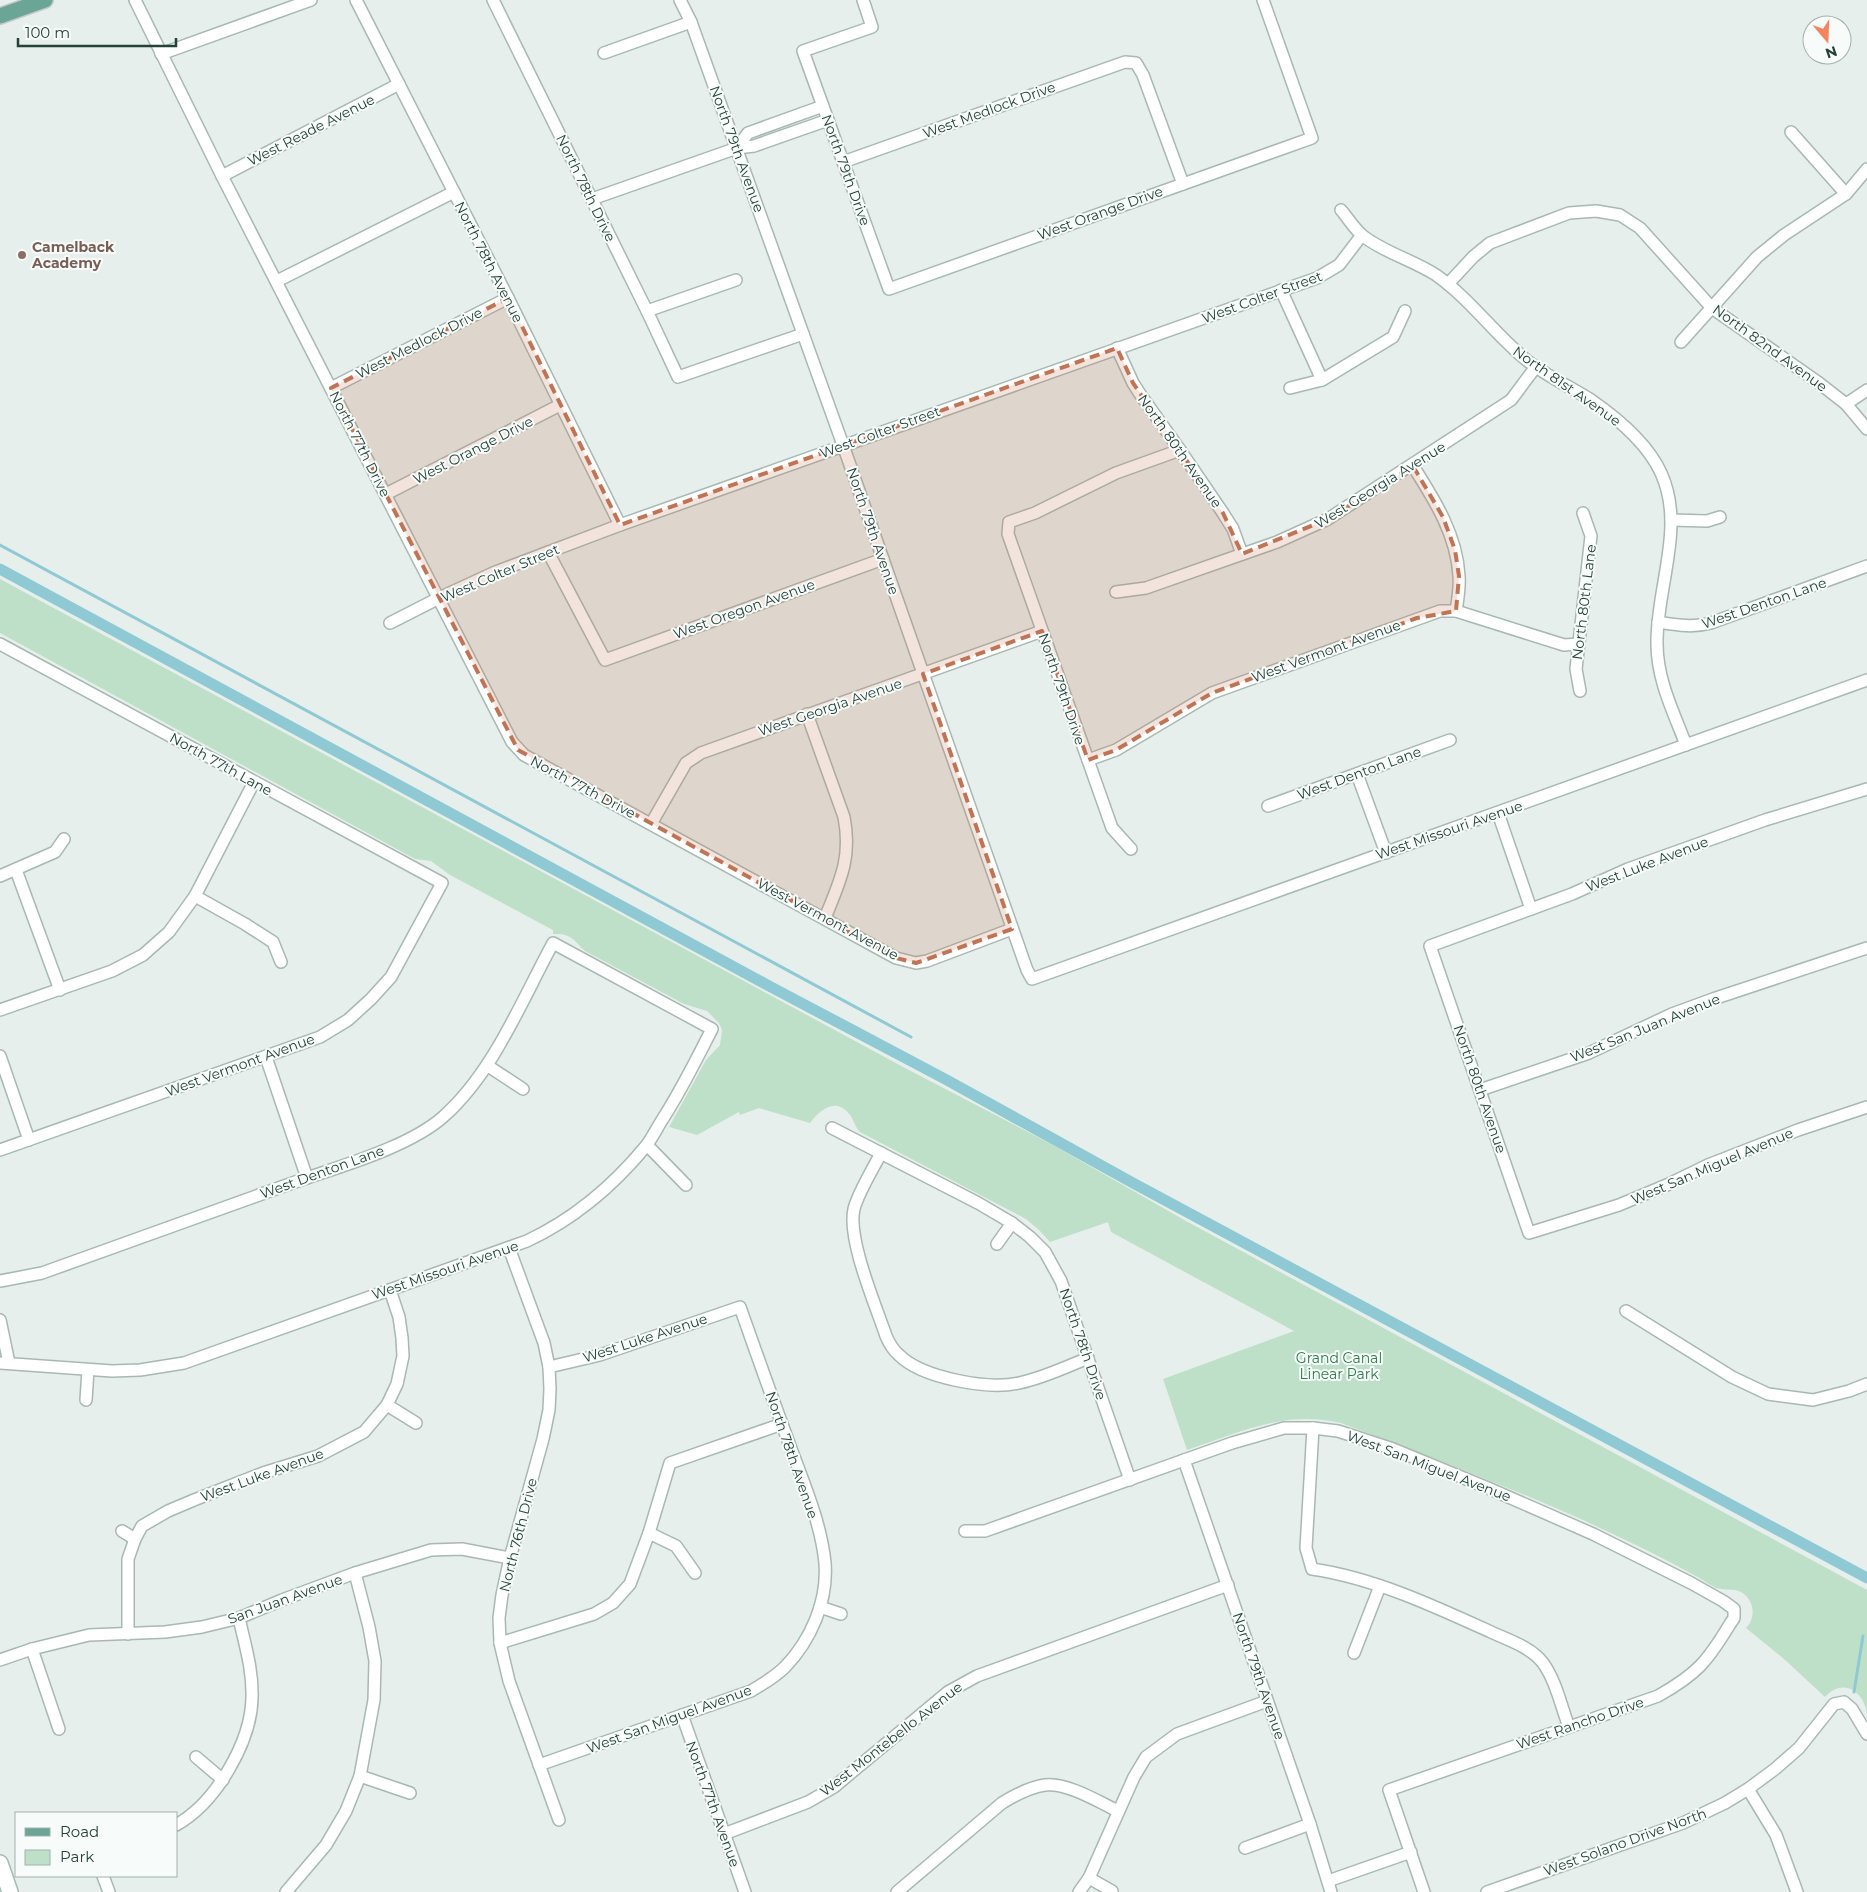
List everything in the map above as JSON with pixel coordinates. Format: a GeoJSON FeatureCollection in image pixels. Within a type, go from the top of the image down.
{"type":"FeatureCollection","features":[{"type":"Feature","properties":{"kind":"main road"},"geometry":{"type":"LineString","coordinates":[[0,16],[27,3],[45,0]]}},
{"type":"Feature","properties":{"kind":"main road"},"geometry":{"type":"LineString","coordinates":[[0,1863],[10,1892]]}},
{"type":"Feature","properties":{"kind":"street","name":"North 77th Drive"},"geometry":{"type":"LineString","coordinates":[[135,0],[222,176],[507,734],[518,750],[524,755],[652,824]]}},
{"type":"Feature","properties":{"kind":"street"},"geometry":{"type":"LineString","coordinates":[[161,54],[311,0]]}},
{"type":"Feature","properties":{"kind":"street","name":"North 78th Avenue"},"geometry":{"type":"LineString","coordinates":[[356,0],[508,298],[620,525]]}},
{"type":"Feature","properties":{"kind":"street","name":"North 78th Drive"},"geometry":{"type":"LineString","coordinates":[[493,0],[678,377],[802,334]]}},
{"type":"Feature","properties":{"kind":"street","name":"North 79th Avenue"},"geometry":{"type":"LineString","coordinates":[[680,0],[691,22],[737,148],[1026,970],[1032,978]]}},
{"type":"Feature","properties":{"kind":"street","name":"North 79th Drive"},"geometry":{"type":"LineString","coordinates":[[863,0],[872,27],[803,51],[889,289]]}},
{"type":"Feature","properties":{"kind":"street","name":"West Orange Drive"},"geometry":{"type":"LineString","coordinates":[[889,289],[1312,138],[1263,0]]}},
{"type":"Feature","properties":{"kind":"street"},"geometry":{"type":"LineString","coordinates":[[604,53],[691,22]]}},
{"type":"Feature","properties":{"kind":"street","name":"West Medlock Drive"},"geometry":{"type":"LineString","coordinates":[[843,162],[1125,62],[1136,63],[1144,75],[1182,184]]}},
{"type":"Feature","properties":{"kind":"street","name":"West Reade Avenue"},"geometry":{"type":"LineString","coordinates":[[222,176],[399,84]]}},
{"type":"Feature","properties":{"kind":"street"},"geometry":{"type":"LineString","coordinates":[[737,148],[748,132],[823,106]]}},
{"type":"Feature","properties":{"kind":"street"},"geometry":{"type":"LineString","coordinates":[[592,200],[737,148],[754,146],[828,120]]}},
{"type":"Feature","properties":{"kind":"street"},"geometry":{"type":"LineString","coordinates":[[1791,132],[1846,194]]}},
{"type":"Feature","properties":{"kind":"street"},"geometry":{"type":"LineString","coordinates":[[1681,342],[1757,257],[1777,240],[1846,194],[1867,169]]}},
{"type":"Feature","properties":{"kind":"street"},"geometry":{"type":"LineString","coordinates":[[277,281],[454,192]]}},
{"type":"Feature","properties":{"kind":"street","name":"North 81st Avenue"},"geometry":{"type":"LineString","coordinates":[[1342,210],[1362,235],[1380,247],[1434,274],[1448,284],[1506,343],[1536,368],[1591,401],[1641,442],[1661,473],[1668,496],[1671,520],[1657,643],[1660,675],[1686,745]]}},
{"type":"Feature","properties":{"kind":"street","name":"North 82nd Avenue"},"geometry":{"type":"LineString","coordinates":[[1448,284],[1473,257],[1490,243],[1569,213],[1596,211],[1620,215],[1640,228],[1712,308],[1819,383],[1846,404],[1867,428]]}},
{"type":"Feature","properties":{"kind":"street","name":"West Colter Street"},"geometry":{"type":"LineString","coordinates":[[390,623],[493,573],[620,525],[1317,278],[1339,265],[1362,235]]}},
{"type":"Feature","properties":{"kind":"street"},"geometry":{"type":"LineString","coordinates":[[647,311],[736,280]]}},
{"type":"Feature","properties":{"kind":"street"},"geometry":{"type":"LineString","coordinates":[[1282,290],[1322,380]]}},
{"type":"Feature","properties":{"kind":"street","name":"West Medlock Drive"},"geometry":{"type":"LineString","coordinates":[[331,388],[508,298]]}},
{"type":"Feature","properties":{"kind":"street"},"geometry":{"type":"LineString","coordinates":[[1290,388],[1322,380],[1393,337],[1405,311]]}},
{"type":"Feature","properties":{"kind":"street","name":"North 80th Avenue"},"geometry":{"type":"LineString","coordinates":[[1117,348],[1133,383],[1232,529],[1242,554]]}},
{"type":"Feature","properties":{"kind":"street","name":"West Georgia Avenue"},"geometry":{"type":"LineString","coordinates":[[1116,592],[1146,588],[1242,554],[1310,528],[1328,519],[1413,466],[1511,400],[1536,368]]}},
{"type":"Feature","properties":{"kind":"street"},"geometry":{"type":"LineString","coordinates":[[1846,404],[1867,390]]}},
{"type":"Feature","properties":{"kind":"street","name":"West Orange Drive"},"geometry":{"type":"LineString","coordinates":[[386,494],[560,405]]}},
{"type":"Feature","properties":{"kind":"street","name":"North 79th Drive"},"geometry":{"type":"LineString","coordinates":[[1131,849],[1112,828],[1008,534],[1009,522],[1035,513],[1116,473],[1180,450]]}},
{"type":"Feature","properties":{"kind":"street"},"geometry":{"type":"LineString","coordinates":[[1413,466],[1429,490],[1443,518],[1455,550],[1459,576],[1456,611]]}},
{"type":"Feature","properties":{"kind":"street","name":"North 80th Lane"},"geometry":{"type":"LineString","coordinates":[[1580,691],[1576,669],[1591,536],[1583,513]]}},
{"type":"Feature","properties":{"kind":"street"},"geometry":{"type":"LineString","coordinates":[[1671,520],[1707,521],[1720,517]]}},
{"type":"Feature","properties":{"kind":"street","name":"West Oregon Avenue"},"geometry":{"type":"LineString","coordinates":[[548,552],[604,660],[883,559]]}},
{"type":"Feature","properties":{"kind":"street","name":"West Denton Lane"},"geometry":{"type":"LineString","coordinates":[[1658,622],[1682,626],[1697,626],[1711,623],[1867,566]]}},
{"type":"Feature","properties":{"kind":"street","name":"West Vermont Avenue"},"geometry":{"type":"LineString","coordinates":[[1088,760],[1116,750],[1212,692],[1440,610],[1456,611],[1564,645],[1578,644]]}},
{"type":"Feature","properties":{"kind":"street","name":"West Georgia Avenue"},"geometry":{"type":"LineString","coordinates":[[652,824],[686,763],[701,753],[1042,632]]}},
{"type":"Feature","properties":{"kind":"street","name":"North 77th Lane"},"geometry":{"type":"LineString","coordinates":[[0,644],[442,883]]}},
{"type":"Feature","properties":{"kind":"street","name":"West Missouri Avenue"},"geometry":{"type":"LineString","coordinates":[[1032,978],[1867,680]]}},
{"type":"Feature","properties":{"kind":"street"},"geometry":{"type":"LineString","coordinates":[[807,714],[844,817],[848,848],[840,881],[825,918]]}},
{"type":"Feature","properties":{"kind":"street","name":"West Denton Lane"},"geometry":{"type":"LineString","coordinates":[[1268,806],[1450,740]]}},
{"type":"Feature","properties":{"kind":"street"},"geometry":{"type":"LineString","coordinates":[[1357,774],[1386,853]]}},
{"type":"Feature","properties":{"kind":"street"},"geometry":{"type":"LineString","coordinates":[[0,1010],[112,971],[143,955],[169,932],[195,896],[254,782]]}},
{"type":"Feature","properties":{"kind":"street","name":"West Luke Avenue"},"geometry":{"type":"LineString","coordinates":[[1430,946],[1572,894],[1628,869],[1765,820],[1867,788]]}},
{"type":"Feature","properties":{"kind":"street"},"geometry":{"type":"LineString","coordinates":[[1498,813],[1531,909]]}},
{"type":"Feature","properties":{"kind":"street","name":"West Vermont Avenue"},"geometry":{"type":"LineString","coordinates":[[652,824],[896,958],[916,963],[936,958],[1012,929]]}},
{"type":"Feature","properties":{"kind":"street"},"geometry":{"type":"LineString","coordinates":[[0,876],[55,852],[64,839]]}},
{"type":"Feature","properties":{"kind":"street"},"geometry":{"type":"LineString","coordinates":[[16,870],[60,990]]}},
{"type":"Feature","properties":{"kind":"street","name":"West Vermont Avenue"},"geometry":{"type":"LineString","coordinates":[[0,1150],[320,1038],[348,1020],[391,977],[442,883]]}},
{"type":"Feature","properties":{"kind":"street"},"geometry":{"type":"LineString","coordinates":[[195,896],[273,942],[281,962]]}},
{"type":"Feature","properties":{"kind":"street","name":"West Denton Lane"},"geometry":{"type":"LineString","coordinates":[[0,1281],[42,1273],[369,1156],[428,1129],[444,1117],[488,1066],[553,943]]}},
{"type":"Feature","properties":{"kind":"street","name":"West Missouri Avenue"},"geometry":{"type":"LineString","coordinates":[[4,1363],[88,1370],[140,1370],[184,1363],[510,1248],[545,1233],[572,1216],[614,1180],[646,1145],[673,1103],[712,1029],[553,943]]}},
{"type":"Feature","properties":{"kind":"street","name":"North 80th Avenue"},"geometry":{"type":"LineString","coordinates":[[1430,946],[1529,1233]]}},
{"type":"Feature","properties":{"kind":"street","name":"West San Juan Avenue"},"geometry":{"type":"LineString","coordinates":[[1480,1090],[1589,1052],[1672,1014],[1713,998],[1867,948]]}},
{"type":"Feature","properties":{"kind":"street"},"geometry":{"type":"LineString","coordinates":[[0,1056],[29,1140]]}},
{"type":"Feature","properties":{"kind":"street"},"geometry":{"type":"LineString","coordinates":[[266,1057],[307,1178]]}},
{"type":"Feature","properties":{"kind":"street"},"geometry":{"type":"LineString","coordinates":[[488,1066],[523,1089]]}},
{"type":"Feature","properties":{"kind":"street","name":"West San Miguel Avenue"},"geometry":{"type":"LineString","coordinates":[[1529,1233],[1619,1204],[1669,1184],[1708,1165],[1798,1130],[1867,1107]]}},
{"type":"Feature","properties":{"kind":"street","name":"North 78th Drive"},"geometry":{"type":"LineString","coordinates":[[832,1128],[978,1203],[1012,1223],[1045,1252],[1054,1266],[1130,1480]]}},
{"type":"Feature","properties":{"kind":"street"},"geometry":{"type":"LineString","coordinates":[[646,1145],[686,1185]]}},
{"type":"Feature","properties":{"kind":"street"},"geometry":{"type":"LineString","coordinates":[[881,1153],[854,1206],[852,1226],[856,1248],[886,1336],[892,1348],[900,1356],[917,1368],[952,1380],[975,1384],[999,1385],[1019,1384],[1088,1358]]}},
{"type":"Feature","properties":{"kind":"street"},"geometry":{"type":"LineString","coordinates":[[998,1244],[1012,1223]]}},
{"type":"Feature","properties":{"kind":"street","name":"North 76th Drive"},"geometry":{"type":"LineString","coordinates":[[510,1248],[544,1343],[549,1367],[550,1389],[549,1410],[543,1439],[510,1558],[499,1618],[500,1643],[509,1680],[559,1820]]}},
{"type":"Feature","properties":{"kind":"street","name":"West Luke Avenue"},"geometry":{"type":"LineString","coordinates":[[128,1634],[128,1559],[142,1526],[168,1511],[263,1473],[318,1456],[364,1432],[387,1405],[397,1384],[403,1356],[399,1317],[390,1290]]}},
{"type":"Feature","properties":{"kind":"street","name":"North 78th Avenue"},"geometry":{"type":"LineString","coordinates":[[740,1307],[808,1496],[821,1538],[825,1564],[825,1580],[820,1607]]}},
{"type":"Feature","properties":{"kind":"street","name":"West Luke Avenue"},"geometry":{"type":"LineString","coordinates":[[549,1367],[600,1355],[740,1307]]}},
{"type":"Feature","properties":{"kind":"street"},"geometry":{"type":"LineString","coordinates":[[1626,1311],[1732,1377],[1768,1394],[1813,1400],[1849,1391],[1867,1384]]}},
{"type":"Feature","properties":{"kind":"street"},"geometry":{"type":"LineString","coordinates":[[0,1320],[4,1363]]}},
{"type":"Feature","properties":{"kind":"street"},"geometry":{"type":"LineString","coordinates":[[86,1400],[88,1370]]}},
{"type":"Feature","properties":{"kind":"street"},"geometry":{"type":"LineString","coordinates":[[387,1405],[416,1423]]}},
{"type":"Feature","properties":{"kind":"street"},"geometry":{"type":"LineString","coordinates":[[500,1643],[594,1614],[613,1603],[630,1584],[649,1533],[670,1463],[782,1424]]}},
{"type":"Feature","properties":{"kind":"street","name":"West San Miguel Avenue"},"geometry":{"type":"LineString","coordinates":[[965,1531],[985,1531],[1232,1443],[1284,1428],[1313,1428],[1338,1431],[1392,1449],[1488,1488],[1593,1534],[1691,1583],[1734,1609]]}},
{"type":"Feature","properties":{"kind":"street"},"geometry":{"type":"LineString","coordinates":[[1313,1428],[1306,1548],[1312,1569],[1348,1576],[1380,1586],[1454,1615],[1525,1648],[1542,1662],[1552,1681],[1569,1727]]}},
{"type":"Feature","properties":{"kind":"street","name":"North 79th Avenue"},"geometry":{"type":"LineString","coordinates":[[1184,1460],[1330,1887]]}},
{"type":"Feature","properties":{"kind":"street"},"geometry":{"type":"LineString","coordinates":[[122,1531],[135,1539]]}},
{"type":"Feature","properties":{"kind":"street"},"geometry":{"type":"LineString","coordinates":[[649,1533],[676,1546],[695,1573]]}},
{"type":"Feature","properties":{"kind":"street","name":"San Juan Avenue"},"geometry":{"type":"LineString","coordinates":[[0,1660],[32,1649],[89,1635],[165,1632],[202,1627],[239,1618],[355,1573],[431,1550],[462,1549],[510,1558]]}},
{"type":"Feature","properties":{"kind":"street"},"geometry":{"type":"LineString","coordinates":[[286,1892],[326,1845],[346,1811],[360,1776],[374,1700],[375,1661],[369,1627],[355,1573]]}},
{"type":"Feature","properties":{"kind":"street","name":"West Montebello Avenue"},"geometry":{"type":"LineString","coordinates":[[724,1834],[808,1802],[834,1787],[948,1692],[976,1676],[1228,1585]]}},
{"type":"Feature","properties":{"kind":"street"},"geometry":{"type":"LineString","coordinates":[[1354,1653],[1380,1586]]}},
{"type":"Feature","properties":{"kind":"street"},"geometry":{"type":"LineString","coordinates":[[820,1607],[841,1614]]}},
{"type":"Feature","properties":{"kind":"street","name":"West San Miguel Avenue"},"geometry":{"type":"LineString","coordinates":[[539,1765],[751,1691],[770,1680],[785,1667],[800,1649],[812,1630],[820,1607]]}},
{"type":"Feature","properties":{"kind":"street","name":"West Rancho Drive"},"geometry":{"type":"LineString","coordinates":[[1411,1852],[1389,1790],[1658,1696],[1690,1677],[1703,1664],[1713,1652],[1734,1618],[1734,1609]]}},
{"type":"Feature","properties":{"kind":"street"},"geometry":{"type":"LineString","coordinates":[[178,1824],[203,1805],[223,1780],[246,1734],[252,1700],[251,1673],[239,1618]]}},
{"type":"Feature","properties":{"kind":"street"},"geometry":{"type":"LineString","coordinates":[[32,1649],[59,1729]]}},
{"type":"Feature","properties":{"kind":"street"},"geometry":{"type":"LineString","coordinates":[[1079,1892],[1089,1878],[1134,1776],[1146,1757],[1177,1734],[1267,1701]]}},
{"type":"Feature","properties":{"kind":"street","name":"West Solano Drive North"},"geometry":{"type":"LineString","coordinates":[[1488,1892],[1683,1823],[1748,1789],[1776,1769],[1799,1748],[1834,1704],[1844,1702],[1852,1710],[1867,1734]]}},
{"type":"Feature","properties":{"kind":"street","name":"North 77th Avenue"},"geometry":{"type":"LineString","coordinates":[[682,1715],[745,1892]]}},
{"type":"Feature","properties":{"kind":"street"},"geometry":{"type":"LineString","coordinates":[[196,1757],[223,1780]]}},
{"type":"Feature","properties":{"kind":"street"},"geometry":{"type":"LineString","coordinates":[[360,1776],[410,1793]]}},
{"type":"Feature","properties":{"kind":"street"},"geometry":{"type":"LineString","coordinates":[[897,1892],[1002,1802],[1022,1792],[1046,1784],[1072,1789],[1118,1811]]}},
{"type":"Feature","properties":{"kind":"street"},"geometry":{"type":"LineString","coordinates":[[1748,1789],[1776,1835],[1797,1892]]}},
{"type":"Feature","properties":{"kind":"street"},"geometry":{"type":"LineString","coordinates":[[1245,1848],[1310,1824]]}},
{"type":"Feature","properties":{"kind":"street"},"geometry":{"type":"LineString","coordinates":[[1330,1887],[1411,1852],[1424,1892]]}},
{"type":"Feature","properties":{"kind":"street"},"geometry":{"type":"LineString","coordinates":[[103,1877],[109,1892]]}},
{"type":"Feature","properties":{"kind":"street"},"geometry":{"type":"LineString","coordinates":[[1089,1878],[1112,1891]]}},
{"type":"Feature","properties":{"kind":"highlighted area"},"geometry":{"type":"Polygon","coordinates":[[[508,298],[620,525],[1117,348],[1133,383],[1223,513],[1242,554],[1328,519],[1413,466],[1443,517],[1455,550],[1459,576],[1456,611],[1417,618],[1212,693],[1116,750],[1088,760],[1042,631],[923,674],[1012,929],[916,963],[896,958],[518,750],[331,388],[508,298]]]}},
{"type":"Feature","properties":{"kind":"green space","name":"Grand Canal Linear Park"},"geometry":{"type":"Polygon","coordinates":[[[0,579],[905,1068],[1051,1144],[1186,1221],[1867,1590],[1867,1714],[1862,1699],[1852,1689],[1839,1688],[1825,1697],[1784,1659],[1746,1628],[1753,1612],[1751,1603],[1742,1593],[1735,1590],[1716,1588],[1615,1535],[1525,1495],[1434,1458],[1341,1423],[1300,1419],[1281,1421],[1244,1430],[1187,1450],[1163,1379],[1294,1331],[1111,1232],[1108,1222],[1050,1242],[1026,1219],[860,1132],[850,1115],[839,1106],[828,1107],[810,1123],[759,1108],[740,1115],[739,1112],[697,1135],[669,1127],[706,1060],[720,1045],[722,1030],[719,1023],[707,1011],[684,1004],[585,951],[568,936],[553,934],[553,930],[450,875],[431,861],[415,859],[0,633],[0,579]]]}},
{"type":"Feature","properties":{"kind":"waterway"},"geometry":{"type":"LineString","coordinates":[[0,545],[911,1037]]}},
{"type":"Feature","properties":{"kind":"waterway"},"geometry":{"type":"LineString","coordinates":[[0,569],[1867,1578]]}},
{"type":"Feature","properties":{"kind":"waterway"},"geometry":{"type":"LineString","coordinates":[[1854,1692],[1863,1636]]}},
{"type":"Feature","properties":{"kind":"place","name":"Camelback Academy"},"geometry":{"type":"Point","coordinates":[22,255]}}]}
